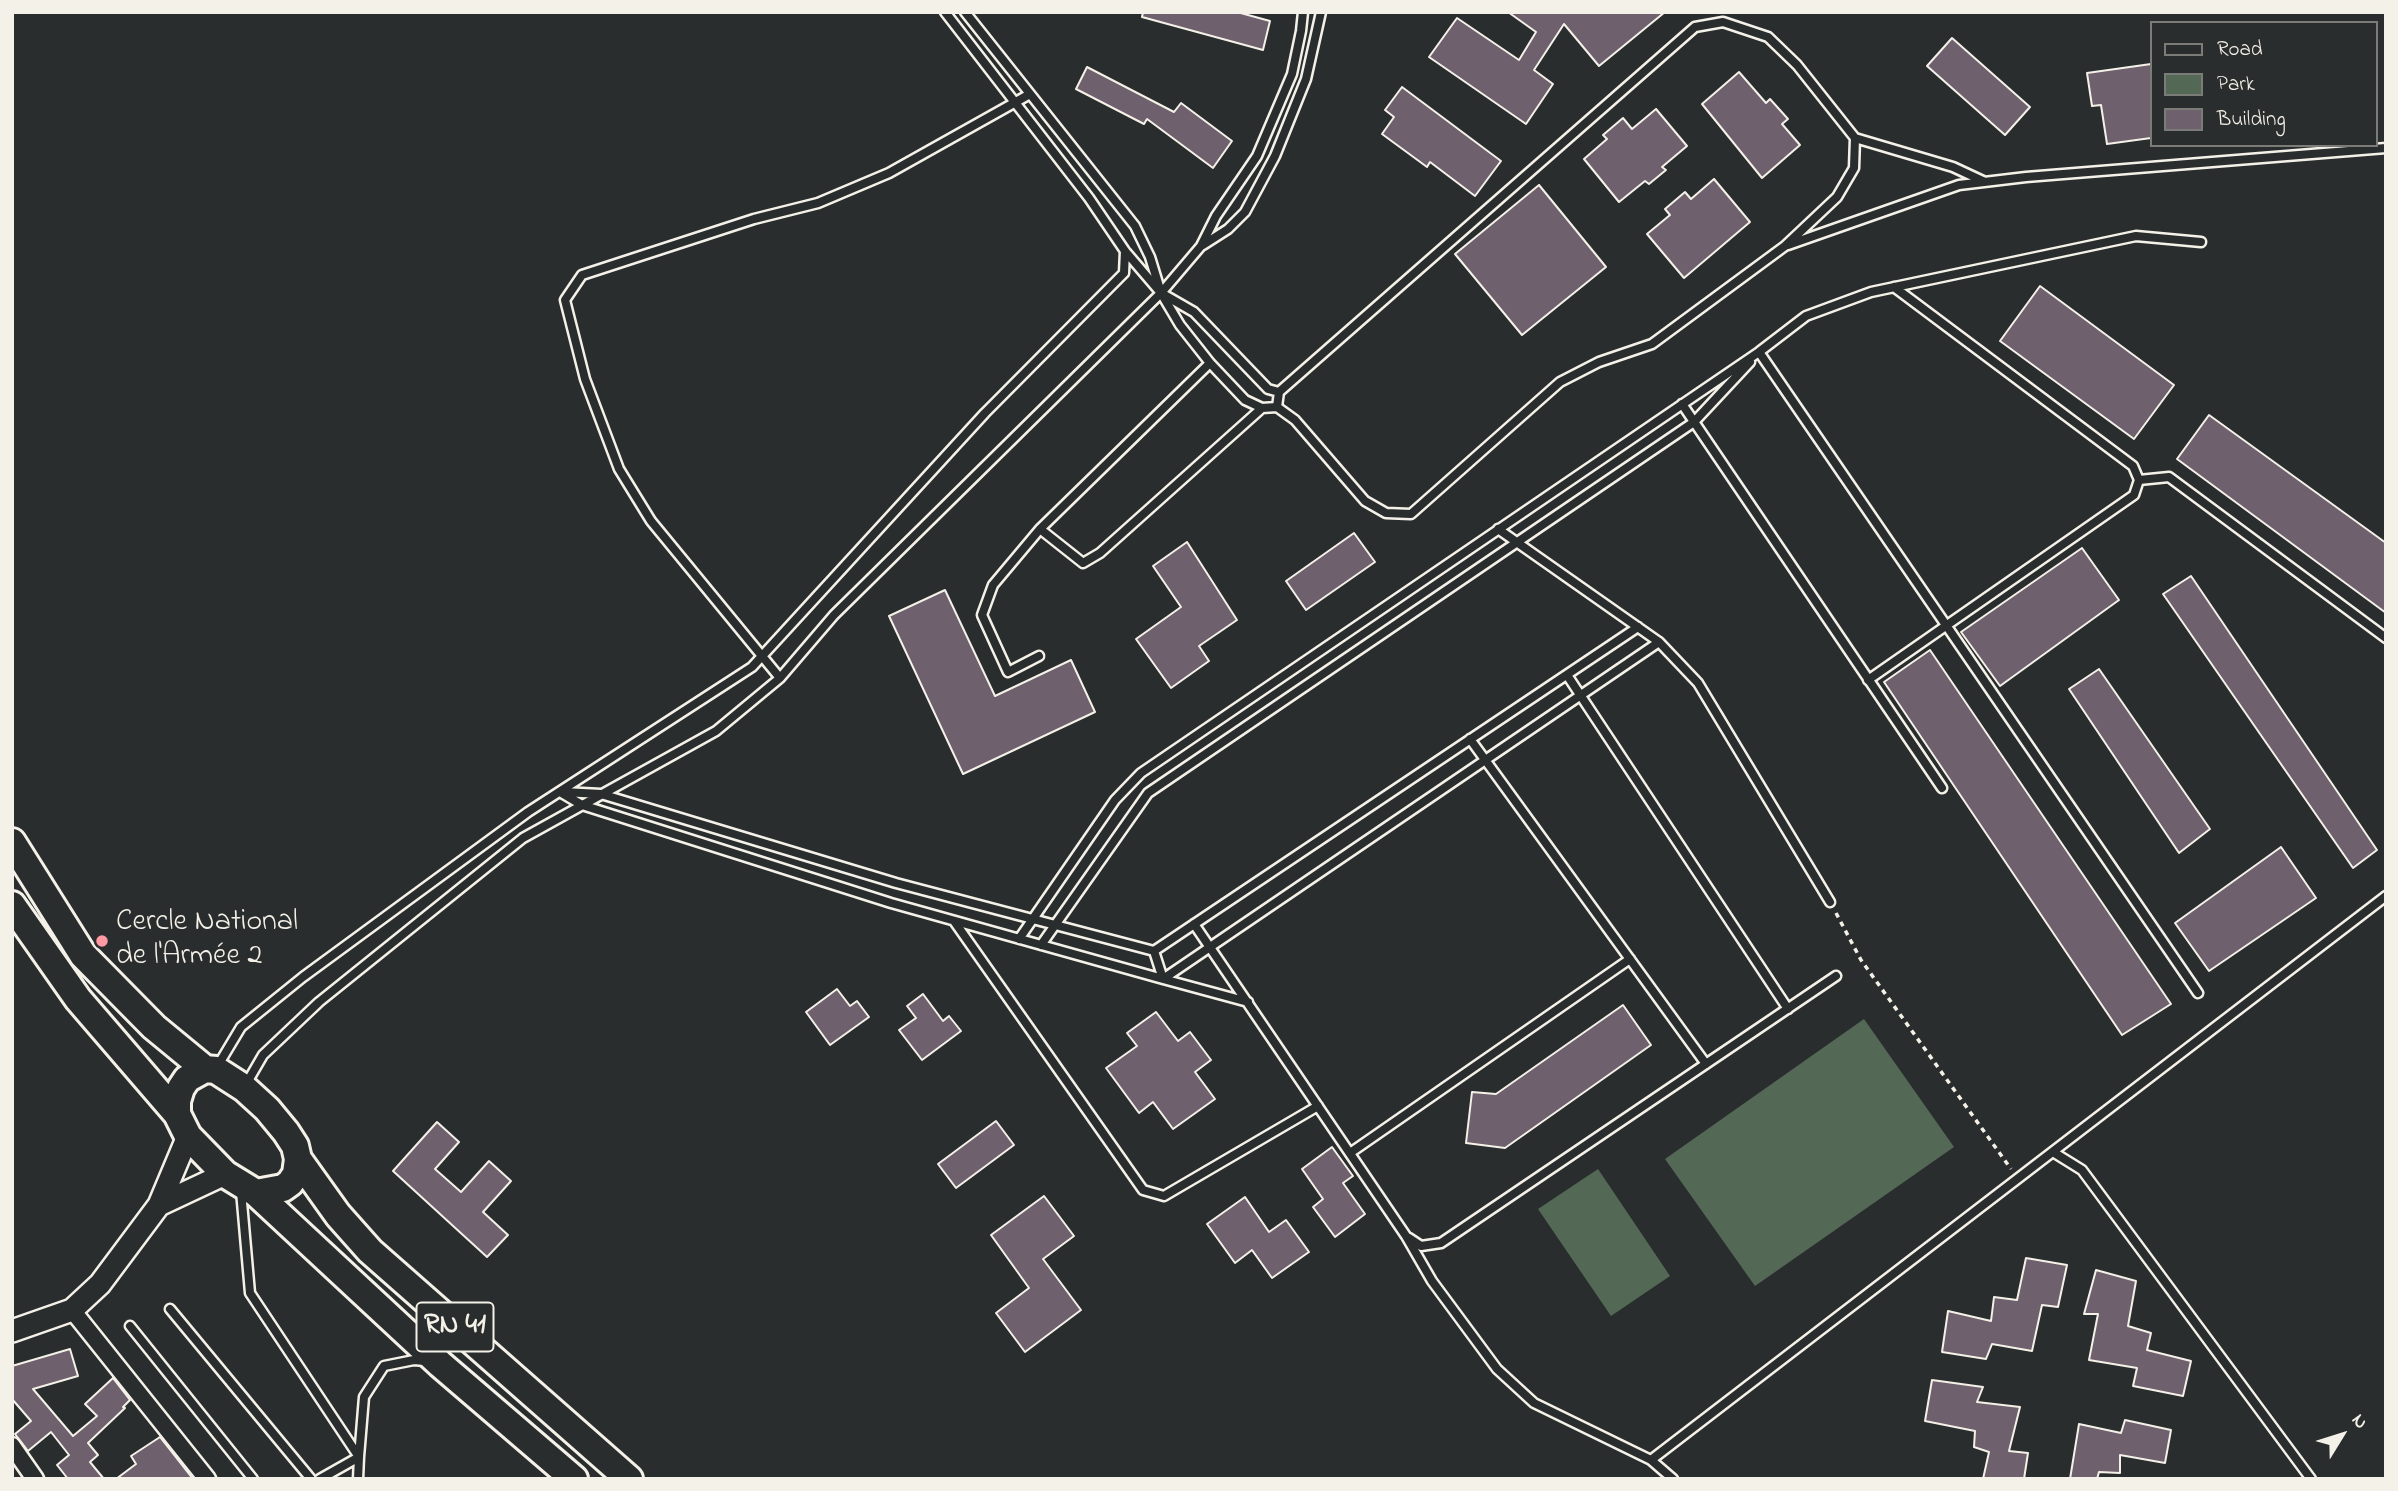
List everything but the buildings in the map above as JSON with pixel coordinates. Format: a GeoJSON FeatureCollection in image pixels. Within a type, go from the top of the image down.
{"type":"FeatureCollection","features":[{"type":"Feature","properties":{"kind":"highway"},"geometry":{"type":"LineString","coordinates":[[12,842],[83,955],[154,1027],[210,1070],[244,1088],[267,1109],[286,1132],[295,1146],[298,1159],[296,1174],[290,1183],[277,1190],[240,1184],[183,1125],[78,999],[12,905]]}},
{"type":"Feature","properties":{"kind":"highway"},"geometry":{"type":"LineString","coordinates":[[183,1125],[177,1101],[181,1088],[187,1079],[210,1070]]}},
{"type":"Feature","properties":{"kind":"highway","name":"RN 41"},"geometry":{"type":"LineString","coordinates":[[298,1159],[338,1215],[370,1251],[629,1479]]}},
{"type":"Feature","properties":{"kind":"highway","name":"RN 41"},"geometry":{"type":"LineString","coordinates":[[240,1184],[440,1364],[574,1479]]}},
{"type":"Feature","properties":{"kind":"street"},"geometry":{"type":"LineString","coordinates":[[12,1331],[72,1310],[100,1284],[159,1205],[183,1125]]}},
{"type":"Feature","properties":{"kind":"street"},"geometry":{"type":"LineString","coordinates":[[159,1205],[240,1184]]}},
{"type":"Feature","properties":{"kind":"street"},"geometry":{"type":"LineString","coordinates":[[72,1310],[207,1479]]}},
{"type":"Feature","properties":{"kind":"street"},"geometry":{"type":"LineString","coordinates":[[12,1446],[35,1479]]}},
{"type":"Feature","properties":{"kind":"lane"},"geometry":{"type":"LineString","coordinates":[[944,12],[1089,198],[1125,251],[1161,293],[1180,325],[1210,363],[1245,400],[1262,408],[1277,407],[1295,420],[1365,501],[1386,513],[1411,514],[1560,382],[1599,362],[1652,344],[1785,246],[1837,197],[1854,168],[1855,138]]}},
{"type":"Feature","properties":{"kind":"lane"},"geometry":{"type":"LineString","coordinates":[[965,12],[1135,226],[1150,257],[1161,293],[1194,312],[1268,389],[1279,392]]}},
{"type":"Feature","properties":{"kind":"lane"},"geometry":{"type":"LineString","coordinates":[[244,1088],[263,1055],[319,1002],[523,838],[716,731],[780,678],[834,615],[1161,293],[1200,246],[1216,216],[1257,156],[1292,74],[1303,12]]}},
{"type":"Feature","properties":{"kind":"lane"},"geometry":{"type":"LineString","coordinates":[[1200,246],[1228,229],[1245,212],[1275,156],[1306,79],[1321,12]]}},
{"type":"Feature","properties":{"kind":"lane"},"geometry":{"type":"LineString","coordinates":[[1277,407],[1279,392],[1695,27],[1723,22],[1768,37],[1797,65],[1855,138],[1953,167],[1986,182]]}},
{"type":"Feature","properties":{"kind":"lane"},"geometry":{"type":"LineString","coordinates":[[780,678],[651,521],[620,469],[585,379],[565,300],[582,275],[754,219],[818,203],[889,173],[1030,94]]}},
{"type":"Feature","properties":{"kind":"lane"},"geometry":{"type":"LineString","coordinates":[[1785,246],[1959,185],[2386,148]]}},
{"type":"Feature","properties":{"kind":"lane"},"geometry":{"type":"LineString","coordinates":[[1019,939],[1115,800],[1140,773],[1759,352],[1806,316],[1871,292],[2136,236],[2201,242]]}},
{"type":"Feature","properties":{"kind":"lane"},"geometry":{"type":"LineString","coordinates":[[210,1070],[241,1027],[303,977],[528,812],[752,667],[985,413],[1124,273],[1125,251]]}},
{"type":"Feature","properties":{"kind":"lane"},"geometry":{"type":"LineString","coordinates":[[1868,680],[2134,495],[2139,480],[2133,466],[1894,287]]}},
{"type":"Feature","properties":{"kind":"lane"},"geometry":{"type":"LineString","coordinates":[[1041,945],[1148,793],[1694,422],[1759,352]]}},
{"type":"Feature","properties":{"kind":"lane"},"geometry":{"type":"LineString","coordinates":[[1759,352],[2198,993]]}},
{"type":"Feature","properties":{"kind":"lane"},"geometry":{"type":"LineString","coordinates":[[1039,656],[1008,672],[982,615],[993,585],[1040,529],[1210,363]]}},
{"type":"Feature","properties":{"kind":"lane"},"geometry":{"type":"LineString","coordinates":[[1682,404],[1942,788]]}},
{"type":"Feature","properties":{"kind":"lane"},"geometry":{"type":"LineString","coordinates":[[1040,529],[1083,563],[1100,553],[1262,408]]}},
{"type":"Feature","properties":{"kind":"lane"},"geometry":{"type":"LineString","coordinates":[[2139,480],[2169,477],[2386,638]]}},
{"type":"Feature","properties":{"kind":"lane"},"geometry":{"type":"LineString","coordinates":[[1497,530],[1659,642],[1698,682],[1830,901]]}},
{"type":"Feature","properties":{"kind":"lane"},"geometry":{"type":"LineString","coordinates":[[560,792],[601,794],[896,883],[1154,951],[1639,627]]}},
{"type":"Feature","properties":{"kind":"lane"},"geometry":{"type":"LineString","coordinates":[[1163,979],[1659,642]]}},
{"type":"Feature","properties":{"kind":"lane"},"geometry":{"type":"LineString","coordinates":[[1567,675],[1788,1009]]}},
{"type":"Feature","properties":{"kind":"lane"},"geometry":{"type":"LineString","coordinates":[[1470,739],[1706,1064]]}},
{"type":"Feature","properties":{"kind":"lane"},"geometry":{"type":"LineString","coordinates":[[560,792],[582,805],[878,899],[1248,1002]]}},
{"type":"Feature","properties":{"kind":"lane"},"geometry":{"type":"LineString","coordinates":[[1651,1460],[2386,896]]}},
{"type":"Feature","properties":{"kind":"lane"},"geometry":{"type":"LineString","coordinates":[[954,921],[1143,1190],[1164,1196],[1318,1106]]}},
{"type":"Feature","properties":{"kind":"lane"},"geometry":{"type":"LineString","coordinates":[[1194,924],[1406,1236],[1432,1282],[1497,1369],[1535,1403],[1651,1460],[1673,1479]]}},
{"type":"Feature","properties":{"kind":"lane"},"geometry":{"type":"LineString","coordinates":[[1154,951],[1163,979]]}},
{"type":"Feature","properties":{"kind":"lane"},"geometry":{"type":"LineString","coordinates":[[1350,1153],[1630,959]]}},
{"type":"Feature","properties":{"kind":"lane"},"geometry":{"type":"LineString","coordinates":[[1406,1236],[1421,1246],[1441,1243],[1836,976]]}},
{"type":"Feature","properties":{"kind":"lane"},"geometry":{"type":"LineString","coordinates":[[2053,1152],[2082,1170],[2311,1479]]}},
{"type":"Feature","properties":{"kind":"lane"},"geometry":{"type":"LineString","coordinates":[[240,1184],[250,1293],[359,1457]]}},
{"type":"Feature","properties":{"kind":"lane"},"geometry":{"type":"LineString","coordinates":[[170,1309],[311,1479]]}},
{"type":"Feature","properties":{"kind":"lane"},"geometry":{"type":"LineString","coordinates":[[131,1326],[253,1479]]}},
{"type":"Feature","properties":{"kind":"lane"},"geometry":{"type":"LineString","coordinates":[[358,1479],[364,1397],[384,1366],[414,1360],[440,1364]]}},
{"type":"Feature","properties":{"kind":"lane"},"geometry":{"type":"LineString","coordinates":[[320,1479],[359,1457]]}},
{"type":"Feature","properties":{"kind":"path"},"geometry":{"type":"LineString","coordinates":[[1830,901],[1861,960],[2017,1179]]}},
{"type":"Feature","properties":{"kind":"green space"},"geometry":{"type":"Polygon","coordinates":[[[1864,1019],[1954,1147],[1755,1286],[1665,1159],[1864,1019]]]}},
{"type":"Feature","properties":{"kind":"green space"},"geometry":{"type":"Polygon","coordinates":[[[1598,1169],[1670,1276],[1611,1316],[1538,1209],[1598,1169]]]}},
{"type":"Feature","properties":{"kind":"place","name":"Cercle National de l'Armée 2"},"geometry":{"type":"Point","coordinates":[102,941]}}]}
